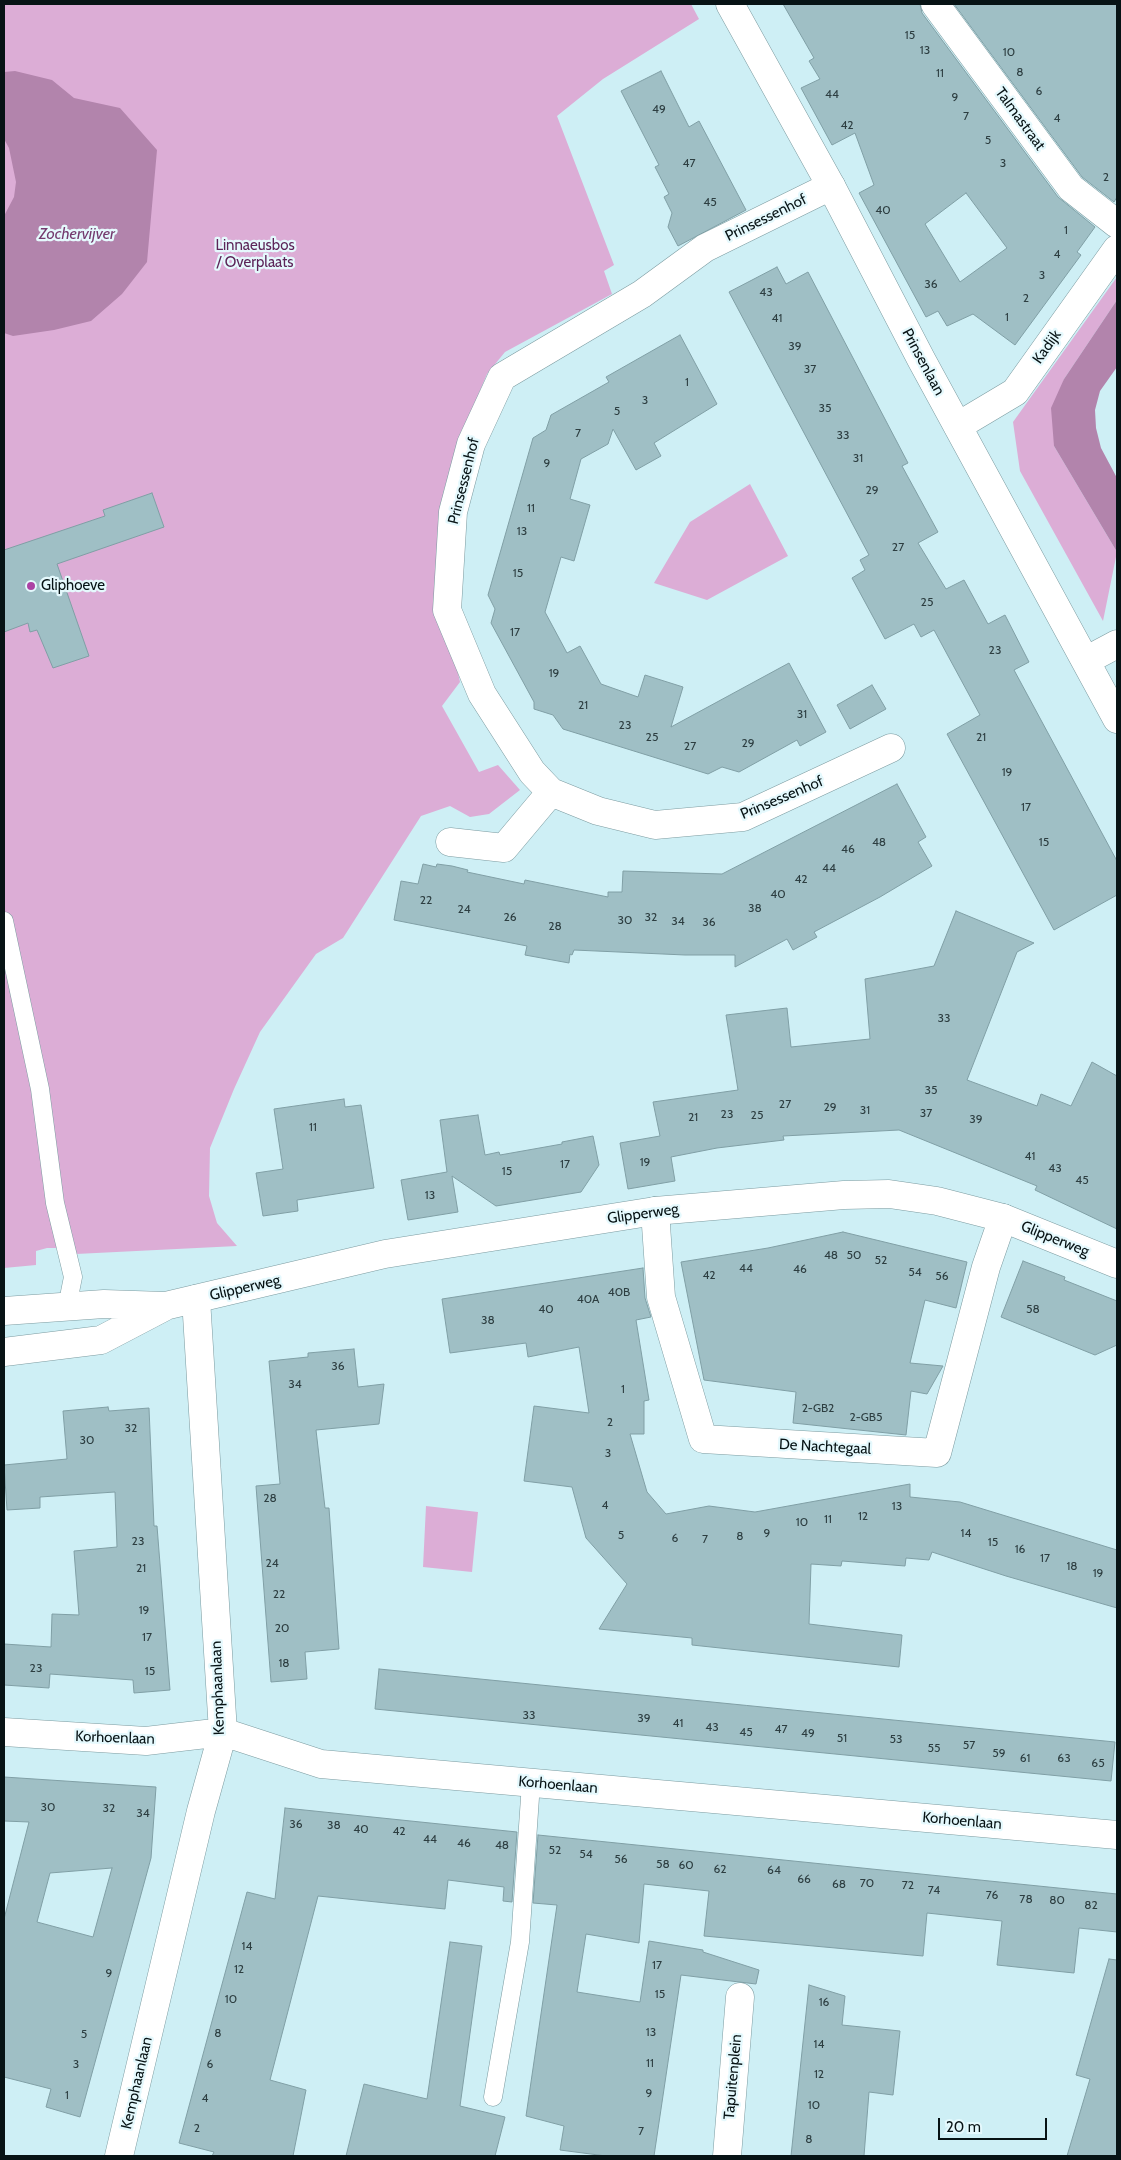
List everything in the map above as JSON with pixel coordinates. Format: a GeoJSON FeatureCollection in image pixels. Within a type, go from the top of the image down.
{"type":"FeatureCollection","features":[{"type":"Feature","properties":{"kind":"street","name":"Prinsenlaan"},"geometry":{"type":"LineString","coordinates":[[730,4],[1087,660],[1117,719]]}},
{"type":"Feature","properties":{"kind":"street","name":"Talmastraat"},"geometry":{"type":"LineString","coordinates":[[935,4],[1071,188],[1117,224]]}},
{"type":"Feature","properties":{"kind":"street","name":"Prinsessenhof"},"geometry":{"type":"LineString","coordinates":[[830,186],[705,248],[642,294],[502,377],[471,444],[453,512],[447,610],[482,694],[532,772],[551,792],[598,811],[656,825],[743,817],[891,748]]}},
{"type":"Feature","properties":{"kind":"street","name":"Kadijk"},"geometry":{"type":"LineString","coordinates":[[958,426],[1015,392],[1117,249]]}},
{"type":"Feature","properties":{"kind":"street"},"geometry":{"type":"LineString","coordinates":[[1087,660],[1117,644]]}},
{"type":"Feature","properties":{"kind":"street"},"geometry":{"type":"LineString","coordinates":[[450,842],[504,848],[551,792]]}},
{"type":"Feature","properties":{"kind":"street","name":"Glipperweg"},"geometry":{"type":"LineString","coordinates":[[4,1311],[104,1304],[165,1306],[386,1254],[655,1211],[844,1195],[889,1194],[937,1201],[1003,1218],[1117,1264]]}},
{"type":"Feature","properties":{"kind":"street","name":"De Nachtegaal"},"geometry":{"type":"LineString","coordinates":[[655,1211],[661,1297],[703,1439],[937,1454],[986,1267],[1003,1218]]}},
{"type":"Feature","properties":{"kind":"street","name":"Kemphaanlaan"},"geometry":{"type":"LineString","coordinates":[[119,2156],[201,1811],[223,1732],[196,1299]]}},
{"type":"Feature","properties":{"kind":"street","name":"Glipperweg"},"geometry":{"type":"LineString","coordinates":[[4,1352],[101,1340],[165,1306]]}},
{"type":"Feature","properties":{"kind":"street","name":"Korhoenlaan"},"geometry":{"type":"LineString","coordinates":[[4,1732],[146,1741],[223,1732],[321,1764],[1117,1835]]}},
{"type":"Feature","properties":{"kind":"street","name":"Tapuitenplein"},"geometry":{"type":"LineString","coordinates":[[727,2156],[740,1997]]}},
{"type":"Feature","properties":{"kind":"lane"},"geometry":{"type":"LineString","coordinates":[[4,921],[40,1089],[55,1203],[73,1276],[67,1307]]}},
{"type":"Feature","properties":{"kind":"lane"},"geometry":{"type":"LineString","coordinates":[[493,2097],[520,1942],[531,1783]]}},
{"type":"Feature","properties":{"kind":"green space","name":"Linnaeusbos / Overplaats"},"geometry":{"type":"Polygon","coordinates":[[[4,4],[691,4],[699,19],[603,79],[557,116],[614,265],[604,271],[612,294],[505,352],[487,374],[462,434],[444,490],[438,527],[451,640],[460,682],[442,706],[479,772],[498,765],[520,790],[489,814],[470,817],[450,806],[421,816],[343,938],[316,954],[260,1032],[210,1148],[209,1196],[217,1223],[237,1246],[76,1254],[74,1248],[47,1248],[36,1251],[36,1265],[4,1268],[4,4]]]}},
{"type":"Feature","properties":{"kind":"green space"},"geometry":{"type":"Polygon","coordinates":[[[1117,277],[1117,300],[1064,379],[1054,446],[1117,552],[1103,621],[1020,471],[1013,422],[1117,277]]]}},
{"type":"Feature","properties":{"kind":"green space"},"geometry":{"type":"Polygon","coordinates":[[[750,484],[788,556],[707,600],[654,583],[690,522],[750,484]]]}},
{"type":"Feature","properties":{"kind":"green space"},"geometry":{"type":"Polygon","coordinates":[[[426,1506],[478,1512],[472,1572],[423,1567],[426,1506]]]}},
{"type":"Feature","properties":{"kind":"water","name":"Zochervijver"},"geometry":{"type":"Polygon","coordinates":[[[15,71],[52,80],[74,98],[120,108],[157,150],[147,262],[122,294],[91,321],[54,330],[13,336],[4,333],[4,216],[14,197],[16,182],[9,148],[4,139],[4,72],[15,71]]]}},
{"type":"Feature","properties":{"kind":"water"},"geometry":{"type":"Polygon","coordinates":[[[1117,300],[1117,367],[1100,391],[1095,410],[1096,428],[1101,448],[1117,478],[1117,552],[1054,446],[1051,408],[1064,379],[1117,300]]]}},
{"type":"Feature","properties":{"kind":"building"},"geometry":{"type":"Polygon","coordinates":[[[783,4],[920,4],[922,13],[1058,197],[1095,227],[1077,252],[1081,255],[1015,345],[973,314],[947,326],[938,311],[926,317],[859,193],[874,185],[855,133],[832,145],[801,88],[820,79],[809,61],[814,58],[783,4]],[[966,193],[925,224],[960,282],[1007,248],[966,193]]]}},
{"type":"Feature","properties":{"kind":"building"},"geometry":{"type":"Polygon","coordinates":[[[954,4],[1117,4],[1117,197],[1114,202],[1082,177],[954,4]]]}},
{"type":"Feature","properties":{"kind":"building"},"geometry":{"type":"Polygon","coordinates":[[[661,71],[689,127],[699,121],[746,210],[678,246],[668,227],[672,213],[664,197],[669,194],[655,167],[659,165],[621,91],[661,71]]]}},
{"type":"Feature","properties":{"kind":"building"},"geometry":{"type":"Polygon","coordinates":[[[777,267],[786,284],[808,272],[908,463],[902,466],[938,532],[918,543],[946,589],[964,580],[988,624],[1005,615],[1029,662],[1014,670],[1117,861],[1117,895],[1054,930],[947,734],[980,715],[934,630],[921,637],[914,624],[885,639],[852,578],[865,570],[860,560],[869,555],[729,292],[777,267]]]}},
{"type":"Feature","properties":{"kind":"building"},"geometry":{"type":"Polygon","coordinates":[[[680,335],[717,404],[654,443],[661,456],[636,470],[613,429],[608,444],[581,459],[570,499],[590,505],[574,561],[561,557],[545,612],[567,653],[580,646],[601,684],[638,697],[645,675],[683,687],[671,727],[789,663],[826,732],[800,746],[797,740],[739,772],[722,767],[708,774],[563,729],[553,715],[534,709],[534,702],[491,623],[495,609],[488,595],[533,438],[546,430],[551,415],[609,382],[606,377],[680,335]]]}},
{"type":"Feature","properties":{"kind":"building","name":"Gliphoeve"},"geometry":{"type":"Polygon","coordinates":[[[152,493],[164,527],[57,564],[89,656],[53,668],[37,630],[30,632],[28,623],[4,632],[4,550],[105,516],[103,510],[152,493]]]}},
{"type":"Feature","properties":{"kind":"building"},"geometry":{"type":"Polygon","coordinates":[[[872,685],[886,709],[850,729],[837,705],[872,685]]]}},
{"type":"Feature","properties":{"kind":"building"},"geometry":{"type":"Polygon","coordinates":[[[897,784],[926,837],[918,842],[932,866],[880,897],[814,932],[817,937],[793,950],[787,939],[735,967],[735,955],[685,955],[574,950],[572,955],[570,954],[569,963],[525,955],[527,946],[394,920],[401,881],[418,884],[423,864],[436,867],[437,864],[452,866],[468,870],[467,872],[524,884],[525,880],[608,897],[608,892],[622,892],[623,871],[722,874],[897,784]]]}},
{"type":"Feature","properties":{"kind":"building"},"geometry":{"type":"Polygon","coordinates":[[[956,911],[1034,943],[1017,952],[967,1080],[1037,1106],[1041,1094],[1071,1106],[1092,1062],[1117,1076],[1117,1229],[1035,1190],[1037,1186],[899,1130],[783,1136],[784,1140],[717,1148],[671,1157],[675,1181],[628,1189],[620,1143],[660,1136],[653,1102],[738,1090],[726,1015],[787,1008],[791,1047],[870,1039],[865,979],[934,966],[956,911]]]}},
{"type":"Feature","properties":{"kind":"building"},"geometry":{"type":"Polygon","coordinates":[[[344,1099],[345,1107],[361,1105],[374,1188],[297,1200],[298,1211],[263,1216],[256,1173],[283,1169],[274,1109],[344,1099]]]}},
{"type":"Feature","properties":{"kind":"building"},"geometry":{"type":"Polygon","coordinates":[[[478,1115],[485,1155],[499,1152],[500,1155],[562,1144],[562,1142],[593,1136],[599,1165],[581,1192],[496,1206],[452,1176],[458,1212],[408,1220],[401,1180],[447,1172],[440,1120],[478,1115]]]}},
{"type":"Feature","properties":{"kind":"building"},"geometry":{"type":"Polygon","coordinates":[[[843,1232],[967,1262],[956,1308],[925,1300],[910,1363],[943,1366],[927,1394],[911,1391],[906,1435],[793,1423],[796,1392],[704,1380],[681,1262],[768,1248],[843,1232]]]}},
{"type":"Feature","properties":{"kind":"building"},"geometry":{"type":"Polygon","coordinates":[[[1023,1261],[1065,1277],[1064,1280],[1117,1301],[1117,1345],[1095,1355],[1001,1317],[1023,1261]]]}},
{"type":"Feature","properties":{"kind":"building"},"geometry":{"type":"Polygon","coordinates":[[[643,1268],[645,1298],[651,1317],[636,1320],[649,1400],[644,1401],[644,1434],[630,1434],[647,1492],[666,1514],[709,1506],[755,1512],[910,1484],[910,1497],[960,1502],[1117,1550],[1117,1608],[1006,1576],[932,1552],[929,1560],[906,1558],[905,1566],[842,1561],[841,1566],[811,1564],[809,1624],[902,1635],[899,1667],[692,1645],[692,1638],[599,1629],[627,1584],[586,1538],[572,1487],[524,1481],[534,1406],[589,1413],[579,1347],[528,1357],[526,1343],[450,1353],[442,1299],[643,1268]]]}},
{"type":"Feature","properties":{"kind":"building"},"geometry":{"type":"Polygon","coordinates":[[[354,1349],[358,1387],[384,1384],[379,1424],[316,1430],[325,1508],[329,1508],[339,1649],[305,1652],[307,1679],[271,1682],[256,1486],[280,1484],[269,1361],[308,1357],[308,1353],[354,1349]]]}},
{"type":"Feature","properties":{"kind":"building"},"geometry":{"type":"Polygon","coordinates":[[[108,1407],[109,1411],[149,1408],[154,1526],[157,1526],[170,1690],[134,1693],[133,1680],[50,1674],[49,1688],[4,1685],[4,1644],[51,1647],[52,1614],[79,1615],[74,1551],[117,1547],[115,1492],[40,1497],[40,1508],[7,1510],[4,1465],[67,1459],[63,1411],[108,1407]]]}},
{"type":"Feature","properties":{"kind":"building"},"geometry":{"type":"Polygon","coordinates":[[[379,1669],[1115,1742],[1111,1781],[375,1709],[379,1669]]]}},
{"type":"Feature","properties":{"kind":"building"},"geometry":{"type":"Polygon","coordinates":[[[4,1777],[156,1787],[151,1858],[80,2117],[46,2107],[51,2089],[4,2077],[4,1919],[29,1822],[4,1821],[4,1777]],[[112,1868],[50,1873],[37,1922],[93,1937],[112,1868]]]}},
{"type":"Feature","properties":{"kind":"building"},"geometry":{"type":"Polygon","coordinates":[[[285,1808],[517,1832],[512,1902],[503,1901],[504,1887],[448,1880],[445,1909],[318,1896],[270,2080],[306,2090],[293,2156],[212,2156],[214,2152],[179,2143],[247,1892],[275,1899],[285,1808]]]}},
{"type":"Feature","properties":{"kind":"building"},"geometry":{"type":"Polygon","coordinates":[[[538,1835],[1117,1894],[1117,1932],[1079,1928],[1074,1973],[997,1965],[1002,1921],[927,1913],[923,1956],[704,1936],[709,1891],[644,1884],[639,1943],[586,1934],[577,1992],[640,2002],[649,1941],[703,1950],[703,1952],[759,1970],[756,1984],[681,1975],[654,2156],[606,2156],[560,2150],[564,2126],[526,2116],[557,1905],[533,1903],[538,1835]]]}},
{"type":"Feature","properties":{"kind":"building"},"geometry":{"type":"Polygon","coordinates":[[[450,1942],[482,1946],[460,2106],[505,2117],[495,2156],[346,2156],[364,2084],[427,2099],[450,1942]]]}},
{"type":"Feature","properties":{"kind":"building"},"geometry":{"type":"Polygon","coordinates":[[[1109,1959],[1117,1960],[1117,2156],[1067,2156],[1090,2079],[1076,2075],[1109,1959]]]}},
{"type":"Feature","properties":{"kind":"building"},"geometry":{"type":"Polygon","coordinates":[[[809,1985],[845,1996],[842,2025],[900,2031],[893,2095],[869,2092],[864,2156],[791,2156],[809,1985]]]}},
{"type":"Feature","properties":{"kind":"place","name":"Gliphoeve"},"geometry":{"type":"Point","coordinates":[31,586]}}]}
